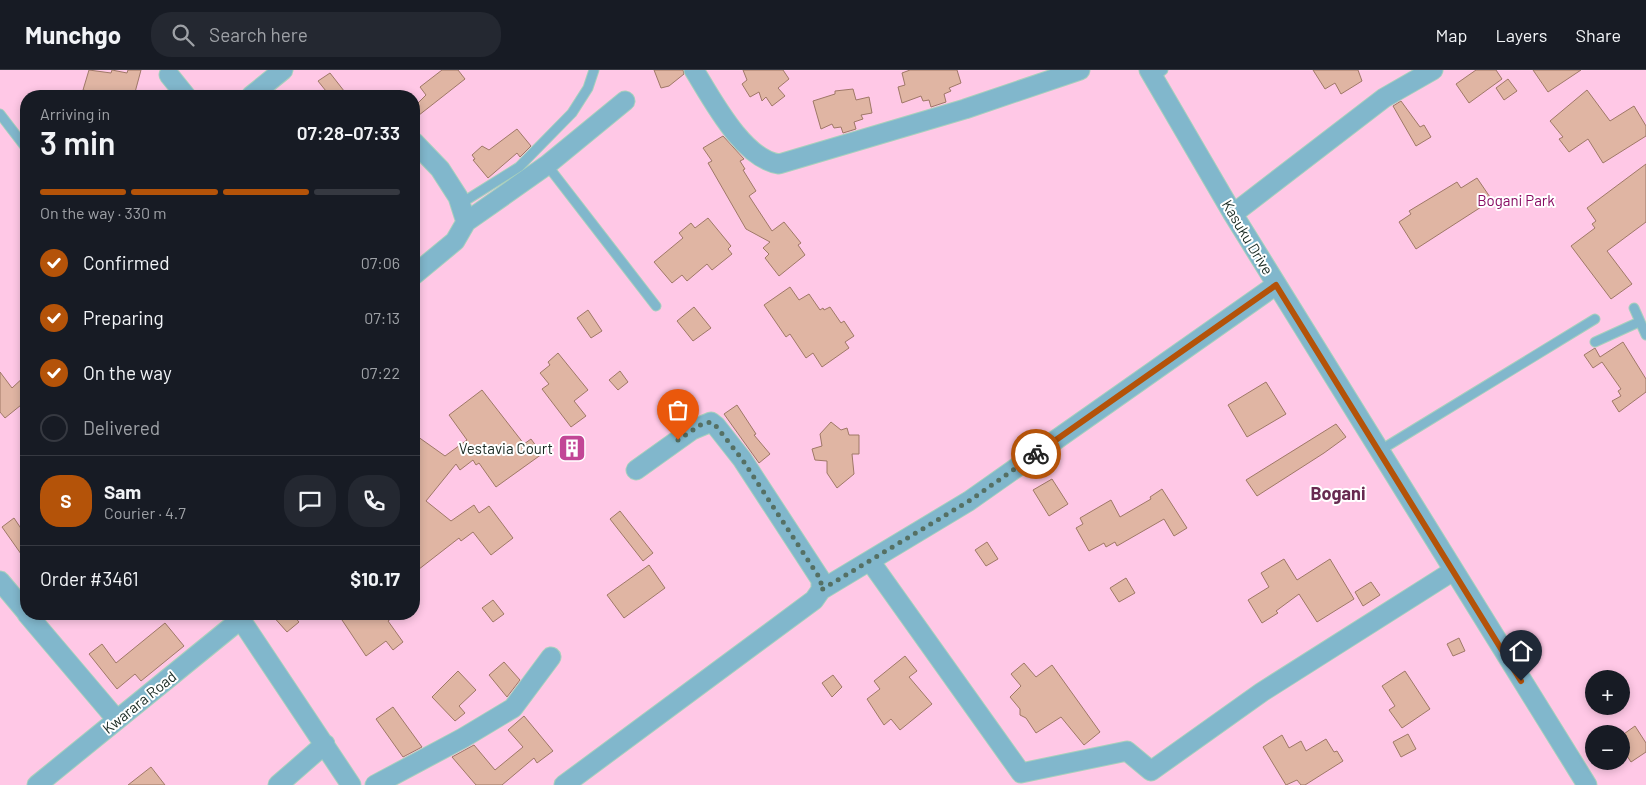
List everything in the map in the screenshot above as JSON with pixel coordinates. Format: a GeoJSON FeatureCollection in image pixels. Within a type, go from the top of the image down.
{"type":"FeatureCollection","features":[{"type":"Feature","properties":{"kind":"street"},"geometry":{"type":"LineString","coordinates":[[258,90],[283,70]]}},
{"type":"Feature","properties":{"kind":"street"},"geometry":{"type":"LineString","coordinates":[[694,70],[745,146],[768,162],[779,164],[965,108],[1080,70]]}},
{"type":"Feature","properties":{"kind":"street"},"geometry":{"type":"LineString","coordinates":[[1233,214],[1384,98],[1433,70]]}},
{"type":"Feature","properties":{"kind":"street","name":"Kasuku Drive"},"geometry":{"type":"LineString","coordinates":[[1155,73],[1233,214],[1276,285],[1587,785]]}},
{"type":"Feature","properties":{"kind":"street"},"geometry":{"type":"LineString","coordinates":[[169,75],[181,90]]}},
{"type":"Feature","properties":{"kind":"street"},"geometry":{"type":"LineString","coordinates":[[420,270],[454,241],[466,222],[547,165],[625,101]]}},
{"type":"Feature","properties":{"kind":"street"},"geometry":{"type":"LineString","coordinates":[[420,148],[440,169],[458,196],[466,222]]}},
{"type":"Feature","properties":{"kind":"street"},"geometry":{"type":"LineString","coordinates":[[564,785],[814,600],[821,590],[969,501],[1276,285]]}},
{"type":"Feature","properties":{"kind":"street"},"geometry":{"type":"LineString","coordinates":[[636,470],[697,427],[711,422],[737,452],[758,483],[821,580],[821,590]]}},
{"type":"Feature","properties":{"kind":"street"},"geometry":{"type":"LineString","coordinates":[[870,561],[1021,773],[1127,751],[1151,771],[1262,692],[1454,571]]}},
{"type":"Feature","properties":{"kind":"street"},"geometry":{"type":"LineString","coordinates":[[0,581],[20,605]]}},
{"type":"Feature","properties":{"kind":"street"},"geometry":{"type":"LineString","coordinates":[[33,620],[117,720]]}},
{"type":"Feature","properties":{"kind":"street","name":"Kwarara Road"},"geometry":{"type":"LineString","coordinates":[[37,785],[234,620]]}},
{"type":"Feature","properties":{"kind":"street","name":"Kwarara Road"},"geometry":{"type":"LineString","coordinates":[[242,620],[352,785]]}},
{"type":"Feature","properties":{"kind":"street"},"geometry":{"type":"LineString","coordinates":[[375,785],[513,708],[551,658]]}},
{"type":"Feature","properties":{"kind":"street"},"geometry":{"type":"LineString","coordinates":[[278,785],[324,744]]}},
{"type":"Feature","properties":{"kind":"lane"},"geometry":{"type":"LineString","coordinates":[[460,204],[519,166],[572,113],[588,88],[594,70]]}},
{"type":"Feature","properties":{"kind":"lane"},"geometry":{"type":"LineString","coordinates":[[0,114],[20,140]]}},
{"type":"Feature","properties":{"kind":"lane"},"geometry":{"type":"LineString","coordinates":[[547,165],[656,306]]}},
{"type":"Feature","properties":{"kind":"lane"},"geometry":{"type":"LineString","coordinates":[[1634,308],[1646,335]]}},
{"type":"Feature","properties":{"kind":"lane"},"geometry":{"type":"LineString","coordinates":[[1379,452],[1595,319]]}},
{"type":"Feature","properties":{"kind":"lane"},"geometry":{"type":"LineString","coordinates":[[1595,342],[1639,322]]}},
{"type":"Feature","properties":{"kind":"green space","name":"Bogani Park"},"geometry":{"type":"Polygon","coordinates":[[[0,70],[1646,70],[1646,785],[0,785],[0,70]]]}},
{"type":"Feature","properties":{"kind":"building"},"geometry":{"type":"Polygon","coordinates":[[[89,70],[111,73],[112,70],[127,73],[128,70],[141,70],[136,90],[83,90],[89,70]]]}},
{"type":"Feature","properties":{"kind":"building"},"geometry":{"type":"Polygon","coordinates":[[[442,70],[458,70],[465,79],[420,114],[420,101],[426,95],[420,87],[442,70]]]}},
{"type":"Feature","properties":{"kind":"building"},"geometry":{"type":"Polygon","coordinates":[[[654,70],[683,70],[684,74],[669,86],[661,88],[654,70]]]}},
{"type":"Feature","properties":{"kind":"building"},"geometry":{"type":"Polygon","coordinates":[[[743,70],[783,70],[789,79],[778,88],[785,96],[772,106],[766,97],[762,101],[759,92],[750,97],[742,84],[747,80],[743,70]]]}},
{"type":"Feature","properties":{"kind":"building"},"geometry":{"type":"Polygon","coordinates":[[[910,70],[957,70],[961,83],[949,88],[951,91],[944,94],[946,102],[931,107],[929,100],[923,101],[921,96],[902,103],[898,87],[905,85],[902,73],[910,70]]]}},
{"type":"Feature","properties":{"kind":"building"},"geometry":{"type":"Polygon","coordinates":[[[1313,70],[1358,70],[1362,81],[1341,94],[1335,83],[1325,89],[1313,70]]]}},
{"type":"Feature","properties":{"kind":"building"},"geometry":{"type":"Polygon","coordinates":[[[1476,70],[1496,70],[1502,79],[1469,103],[1456,84],[1476,70]]]}},
{"type":"Feature","properties":{"kind":"building"},"geometry":{"type":"Polygon","coordinates":[[[1533,70],[1581,70],[1548,92],[1533,70]]]}},
{"type":"Feature","properties":{"kind":"building"},"geometry":{"type":"Polygon","coordinates":[[[330,73],[343,90],[325,90],[318,81],[330,73]]]}},
{"type":"Feature","properties":{"kind":"building"},"geometry":{"type":"Polygon","coordinates":[[[1508,79],[1517,91],[1504,100],[1496,88],[1508,79]]]}},
{"type":"Feature","properties":{"kind":"building"},"geometry":{"type":"Polygon","coordinates":[[[853,89],[856,100],[869,97],[872,113],[861,115],[863,119],[854,122],[856,129],[843,133],[841,127],[834,128],[832,124],[821,129],[813,101],[835,94],[835,91],[853,89]]]}},
{"type":"Feature","properties":{"kind":"building"},"geometry":{"type":"Polygon","coordinates":[[[1587,90],[1610,121],[1634,106],[1646,126],[1646,136],[1603,163],[1588,139],[1569,152],[1559,139],[1563,137],[1550,121],[1587,90]]]}},
{"type":"Feature","properties":{"kind":"building"},"geometry":{"type":"Polygon","coordinates":[[[1401,101],[1420,127],[1424,125],[1431,137],[1416,146],[1393,106],[1401,101]]]}},
{"type":"Feature","properties":{"kind":"building"},"geometry":{"type":"Polygon","coordinates":[[[517,129],[531,146],[520,157],[517,153],[488,178],[473,160],[475,159],[472,155],[482,146],[489,150],[517,129]]]}},
{"type":"Feature","properties":{"kind":"building"},"geometry":{"type":"Polygon","coordinates":[[[723,136],[744,159],[740,161],[745,169],[743,170],[756,191],[749,196],[772,231],[784,222],[801,243],[798,245],[805,255],[779,276],[765,258],[769,254],[763,248],[770,242],[746,229],[708,163],[712,161],[703,148],[723,136]]]}},
{"type":"Feature","properties":{"kind":"building"},"geometry":{"type":"Polygon","coordinates":[[[1646,164],[1646,222],[1607,251],[1632,284],[1611,299],[1571,246],[1595,228],[1592,224],[1596,221],[1587,208],[1646,164]]]}},
{"type":"Feature","properties":{"kind":"building"},"geometry":{"type":"Polygon","coordinates":[[[1477,178],[1492,200],[1416,249],[1399,222],[1411,214],[1409,211],[1457,182],[1461,188],[1477,178]]]}},
{"type":"Feature","properties":{"kind":"building"},"geometry":{"type":"Polygon","coordinates":[[[708,218],[731,246],[728,249],[732,254],[712,270],[707,264],[687,281],[682,275],[672,283],[654,262],[683,238],[679,233],[691,223],[695,228],[708,218]]]}},
{"type":"Feature","properties":{"kind":"building"},"geometry":{"type":"Polygon","coordinates":[[[790,287],[799,300],[809,294],[820,310],[830,307],[841,323],[844,321],[854,336],[845,342],[849,348],[822,367],[813,353],[806,358],[790,334],[786,337],[764,305],[790,287]]]}},
{"type":"Feature","properties":{"kind":"building"},"geometry":{"type":"Polygon","coordinates":[[[694,307],[711,328],[693,341],[677,321],[694,307]]]}},
{"type":"Feature","properties":{"kind":"building"},"geometry":{"type":"Polygon","coordinates":[[[588,310],[602,331],[591,338],[577,318],[588,310]]]}},
{"type":"Feature","properties":{"kind":"building"},"geometry":{"type":"Polygon","coordinates":[[[1623,342],[1646,379],[1646,392],[1619,412],[1612,401],[1621,396],[1618,391],[1621,389],[1602,362],[1593,368],[1584,355],[1595,348],[1600,357],[1623,342]]]}},
{"type":"Feature","properties":{"kind":"building"},"geometry":{"type":"Polygon","coordinates":[[[558,353],[588,390],[574,401],[586,416],[571,427],[542,389],[549,384],[540,373],[550,365],[548,362],[558,353]]]}},
{"type":"Feature","properties":{"kind":"building"},"geometry":{"type":"Polygon","coordinates":[[[620,371],[628,382],[618,390],[609,380],[620,371]]]}},
{"type":"Feature","properties":{"kind":"building"},"geometry":{"type":"Polygon","coordinates":[[[0,372],[12,388],[20,381],[20,406],[5,418],[0,412],[0,372]]]}},
{"type":"Feature","properties":{"kind":"building"},"geometry":{"type":"Polygon","coordinates":[[[1266,382],[1286,414],[1247,437],[1228,405],[1266,382]]]}},
{"type":"Feature","properties":{"kind":"building"},"geometry":{"type":"Polygon","coordinates":[[[482,390],[524,444],[531,439],[542,454],[496,487],[479,463],[476,465],[473,460],[460,470],[456,464],[426,501],[451,521],[474,505],[479,513],[489,506],[513,538],[491,555],[473,532],[461,541],[459,538],[420,568],[420,438],[445,456],[467,440],[449,415],[482,390]]]}},
{"type":"Feature","properties":{"kind":"building"},"geometry":{"type":"Polygon","coordinates":[[[737,405],[756,434],[754,435],[770,454],[759,463],[724,414],[737,405]]]}},
{"type":"Feature","properties":{"kind":"building"},"geometry":{"type":"Polygon","coordinates":[[[831,422],[841,430],[847,428],[849,435],[859,435],[859,454],[852,454],[854,474],[837,488],[827,473],[827,461],[815,460],[812,449],[822,446],[820,434],[831,422]]]}},
{"type":"Feature","properties":{"kind":"building"},"geometry":{"type":"Polygon","coordinates":[[[1336,424],[1346,437],[1257,496],[1246,480],[1336,424]]]}},
{"type":"Feature","properties":{"kind":"building"},"geometry":{"type":"Polygon","coordinates":[[[1052,479],[1068,504],[1049,516],[1033,490],[1052,479]]]}},
{"type":"Feature","properties":{"kind":"building"},"geometry":{"type":"Polygon","coordinates":[[[1162,489],[1187,528],[1174,536],[1164,519],[1117,546],[1115,542],[1106,547],[1104,543],[1089,551],[1076,528],[1083,524],[1080,518],[1111,500],[1120,517],[1151,499],[1150,497],[1162,489]]]}},
{"type":"Feature","properties":{"kind":"building"},"geometry":{"type":"Polygon","coordinates":[[[620,511],[653,553],[643,561],[610,519],[620,511]]]}},
{"type":"Feature","properties":{"kind":"building"},"geometry":{"type":"Polygon","coordinates":[[[14,518],[20,527],[20,552],[2,527],[14,518]]]}},
{"type":"Feature","properties":{"kind":"building"},"geometry":{"type":"Polygon","coordinates":[[[987,542],[998,559],[986,566],[975,550],[987,542]]]}},
{"type":"Feature","properties":{"kind":"building"},"geometry":{"type":"Polygon","coordinates":[[[1284,559],[1297,580],[1330,559],[1354,599],[1317,622],[1299,594],[1276,611],[1278,613],[1262,623],[1248,600],[1269,587],[1261,573],[1284,559]]]}},
{"type":"Feature","properties":{"kind":"building"},"geometry":{"type":"Polygon","coordinates":[[[649,565],[665,588],[624,618],[607,595],[649,565]]]}},
{"type":"Feature","properties":{"kind":"building"},"geometry":{"type":"Polygon","coordinates":[[[1126,578],[1135,593],[1119,602],[1110,588],[1126,578]]]}},
{"type":"Feature","properties":{"kind":"building"},"geometry":{"type":"Polygon","coordinates":[[[1371,582],[1380,595],[1363,606],[1355,592],[1371,582]]]}},
{"type":"Feature","properties":{"kind":"building"},"geometry":{"type":"Polygon","coordinates":[[[493,600],[504,614],[493,622],[482,608],[493,600]]]}},
{"type":"Feature","properties":{"kind":"building"},"geometry":{"type":"Polygon","coordinates":[[[276,620],[297,620],[299,622],[287,632],[276,620]]]}},
{"type":"Feature","properties":{"kind":"building"},"geometry":{"type":"Polygon","coordinates":[[[342,620],[389,620],[388,621],[403,642],[393,650],[386,641],[366,656],[342,620]]]}},
{"type":"Feature","properties":{"kind":"building"},"geometry":{"type":"Polygon","coordinates":[[[165,623],[184,646],[141,681],[135,674],[117,689],[89,654],[102,644],[116,663],[165,623]]]}},
{"type":"Feature","properties":{"kind":"building"},"geometry":{"type":"Polygon","coordinates":[[[1459,638],[1465,651],[1453,656],[1447,644],[1459,638]]]}},
{"type":"Feature","properties":{"kind":"building"},"geometry":{"type":"Polygon","coordinates":[[[905,656],[917,671],[909,677],[932,704],[900,730],[891,719],[884,725],[867,699],[880,689],[874,681],[905,656]]]}},
{"type":"Feature","properties":{"kind":"building"},"geometry":{"type":"Polygon","coordinates":[[[504,662],[520,680],[507,697],[489,675],[504,662]]]}},
{"type":"Feature","properties":{"kind":"building"},"geometry":{"type":"Polygon","coordinates":[[[1024,663],[1036,677],[1052,665],[1100,732],[1084,745],[1061,717],[1036,733],[1026,718],[1020,715],[1020,709],[1010,697],[1021,686],[1011,674],[1024,663]]]}},
{"type":"Feature","properties":{"kind":"building"},"geometry":{"type":"Polygon","coordinates":[[[458,671],[476,690],[459,706],[465,713],[455,721],[432,697],[458,671]]]}},
{"type":"Feature","properties":{"kind":"building"},"geometry":{"type":"Polygon","coordinates":[[[1405,671],[1430,709],[1402,728],[1389,710],[1395,706],[1382,686],[1405,671]]]}},
{"type":"Feature","properties":{"kind":"building"},"geometry":{"type":"Polygon","coordinates":[[[833,675],[842,687],[832,697],[822,683],[833,675]]]}},
{"type":"Feature","properties":{"kind":"building"},"geometry":{"type":"Polygon","coordinates":[[[393,707],[422,747],[403,757],[376,719],[393,707]]]}},
{"type":"Feature","properties":{"kind":"building"},"geometry":{"type":"Polygon","coordinates":[[[524,716],[553,751],[537,763],[534,758],[502,785],[476,785],[452,757],[474,745],[495,770],[523,747],[508,730],[524,716]]]}},
{"type":"Feature","properties":{"kind":"building"},"geometry":{"type":"Polygon","coordinates":[[[1635,726],[1646,743],[1646,752],[1631,762],[1630,760],[1630,730],[1635,726]]]}},
{"type":"Feature","properties":{"kind":"building"},"geometry":{"type":"Polygon","coordinates":[[[1408,734],[1416,749],[1401,757],[1393,742],[1408,734]]]}},
{"type":"Feature","properties":{"kind":"building"},"geometry":{"type":"Polygon","coordinates":[[[1282,735],[1289,748],[1301,741],[1306,751],[1326,739],[1334,752],[1337,751],[1343,761],[1305,785],[1301,785],[1297,780],[1286,785],[1263,747],[1282,735]]]}},
{"type":"Feature","properties":{"kind":"building"},"geometry":{"type":"Polygon","coordinates":[[[151,767],[165,785],[128,785],[151,767]]]}},
{"type":"Feature","properties":{"kind":"way so far"},"geometry":{"type":"LineString","coordinates":[[678,440],[702,424],[711,422],[716,426],[742,459],[821,580],[821,590],[969,501],[1036,454]]}},
{"type":"Feature","properties":{"kind":"place","name":"Vestavia Court"},"geometry":{"type":"Point","coordinates":[572,448]}},
{"type":"Feature","properties":{"kind":"district","name":"Bogani"},"geometry":{"type":"Point","coordinates":[1338,493]}},
{"type":"Feature","properties":{"kind":"route"},"geometry":{"type":"LineString","coordinates":[[1036,454],[1276,285],[1521,681]]}}]}
